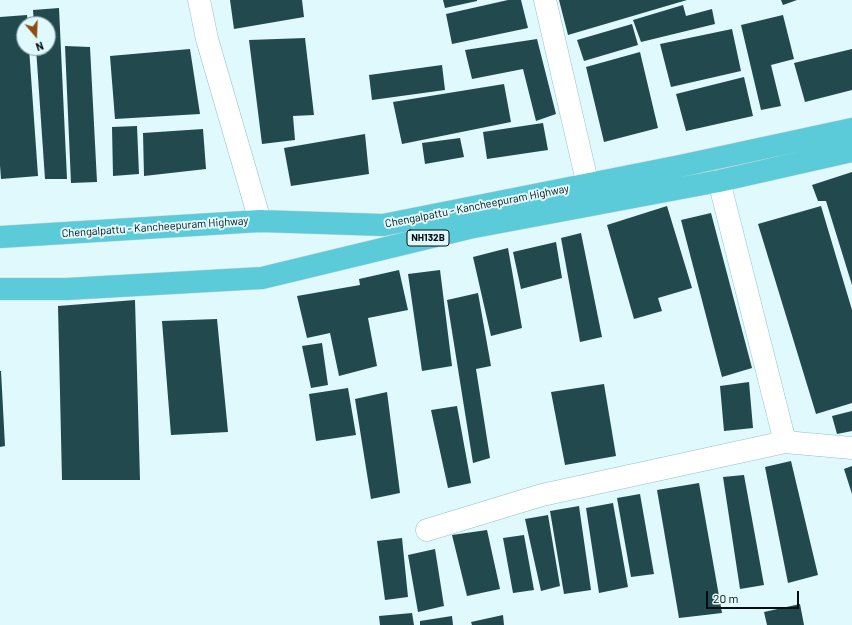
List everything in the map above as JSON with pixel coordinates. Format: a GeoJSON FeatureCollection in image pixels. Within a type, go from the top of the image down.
{"type":"FeatureCollection","features":[{"type":"Feature","properties":{"kind":"highway","name":"Chengalpattu - Kancheepuram Highway"},"geometry":{"type":"LineString","coordinates":[[0,236],[260,221],[383,225],[590,194],[680,166],[852,129]]}},
{"type":"Feature","properties":{"kind":"highway","name":"NH132B"},"geometry":{"type":"LineString","coordinates":[[0,289],[67,289],[262,278],[468,228],[590,194],[719,180],[852,151]]}},
{"type":"Feature","properties":{"kind":"street"},"geometry":{"type":"LineString","coordinates":[[199,0],[207,39],[260,221]]}},
{"type":"Feature","properties":{"kind":"street"},"geometry":{"type":"LineString","coordinates":[[545,0],[590,194]]}},
{"type":"Feature","properties":{"kind":"street"},"geometry":{"type":"LineString","coordinates":[[719,180],[785,442]]}},
{"type":"Feature","properties":{"kind":"street"},"geometry":{"type":"LineString","coordinates":[[427,530],[542,495],[785,442],[852,448]]}},
{"type":"Feature","properties":{"kind":"building"},"geometry":{"type":"Polygon","coordinates":[[[230,0],[302,0],[304,17],[234,29],[230,0]]]}},
{"type":"Feature","properties":{"kind":"building"},"geometry":{"type":"Polygon","coordinates":[[[443,0],[477,0],[477,1],[445,8],[443,0]]]}},
{"type":"Feature","properties":{"kind":"building"},"geometry":{"type":"Polygon","coordinates":[[[508,0],[521,0],[528,28],[452,44],[446,14],[508,0]]]}},
{"type":"Feature","properties":{"kind":"building"},"geometry":{"type":"Polygon","coordinates":[[[559,0],[687,0],[568,35],[559,0]]]}},
{"type":"Feature","properties":{"kind":"building"},"geometry":{"type":"Polygon","coordinates":[[[781,0],[797,0],[783,5],[781,0]]]}},
{"type":"Feature","properties":{"kind":"building"},"geometry":{"type":"Polygon","coordinates":[[[683,5],[686,16],[712,9],[715,24],[641,42],[633,20],[683,5]]]}},
{"type":"Feature","properties":{"kind":"building"},"geometry":{"type":"Polygon","coordinates":[[[59,8],[67,179],[45,179],[37,56],[56,56],[56,16],[33,16],[33,10],[59,8]]]}},
{"type":"Feature","properties":{"kind":"building"},"geometry":{"type":"Polygon","coordinates":[[[27,15],[16,16],[16,56],[30,56],[38,176],[1,179],[0,17],[27,15]]]}},
{"type":"Feature","properties":{"kind":"building"},"geometry":{"type":"Polygon","coordinates":[[[783,15],[794,59],[771,65],[781,106],[761,110],[741,25],[783,15]]]}},
{"type":"Feature","properties":{"kind":"building"},"geometry":{"type":"Polygon","coordinates":[[[632,24],[638,45],[584,61],[577,40],[632,24]]]}},
{"type":"Feature","properties":{"kind":"building"},"geometry":{"type":"Polygon","coordinates":[[[732,29],[741,71],[671,87],[660,44],[732,29]]]}},
{"type":"Feature","properties":{"kind":"building"},"geometry":{"type":"Polygon","coordinates":[[[305,38],[314,115],[293,116],[295,140],[262,144],[249,40],[305,38]]]}},
{"type":"Feature","properties":{"kind":"building"},"geometry":{"type":"Polygon","coordinates":[[[537,39],[556,114],[536,121],[523,69],[472,79],[465,50],[537,39]]]}},
{"type":"Feature","properties":{"kind":"building"},"geometry":{"type":"Polygon","coordinates":[[[65,46],[90,47],[97,182],[71,183],[65,46]]]}},
{"type":"Feature","properties":{"kind":"building"},"geometry":{"type":"Polygon","coordinates":[[[190,49],[200,114],[115,119],[110,56],[190,49]]]}},
{"type":"Feature","properties":{"kind":"building"},"geometry":{"type":"Polygon","coordinates":[[[852,49],[852,90],[805,102],[794,63],[852,49]]]}},
{"type":"Feature","properties":{"kind":"building"},"geometry":{"type":"Polygon","coordinates":[[[640,52],[658,128],[604,142],[586,67],[640,52]]]}},
{"type":"Feature","properties":{"kind":"building"},"geometry":{"type":"Polygon","coordinates":[[[442,65],[445,90],[372,100],[369,75],[442,65]]]}},
{"type":"Feature","properties":{"kind":"building"},"geometry":{"type":"Polygon","coordinates":[[[744,77],[753,116],[686,131],[676,94],[744,77]]]}},
{"type":"Feature","properties":{"kind":"building"},"geometry":{"type":"Polygon","coordinates":[[[504,84],[511,122],[402,144],[393,102],[504,84]]]}},
{"type":"Feature","properties":{"kind":"building"},"geometry":{"type":"Polygon","coordinates":[[[543,123],[548,150],[487,159],[483,132],[543,123]]]}},
{"type":"Feature","properties":{"kind":"building"},"geometry":{"type":"Polygon","coordinates":[[[137,126],[139,174],[113,176],[112,127],[137,126]]]}},
{"type":"Feature","properties":{"kind":"building"},"geometry":{"type":"Polygon","coordinates":[[[203,129],[206,169],[144,176],[143,133],[203,129]]]}},
{"type":"Feature","properties":{"kind":"building"},"geometry":{"type":"Polygon","coordinates":[[[365,134],[369,174],[291,186],[284,148],[365,134]]]}},
{"type":"Feature","properties":{"kind":"building"},"geometry":{"type":"Polygon","coordinates":[[[460,138],[464,157],[425,164],[422,143],[460,138]]]}},
{"type":"Feature","properties":{"kind":"building"},"geometry":{"type":"Polygon","coordinates":[[[852,172],[852,285],[826,201],[818,201],[812,185],[852,172]]]}},
{"type":"Feature","properties":{"kind":"building"},"geometry":{"type":"Polygon","coordinates":[[[667,206],[692,288],[658,298],[662,311],[634,319],[607,225],[667,206]]]}},
{"type":"Feature","properties":{"kind":"building"},"geometry":{"type":"Polygon","coordinates":[[[821,206],[852,310],[852,403],[816,414],[758,224],[821,206]]]}},
{"type":"Feature","properties":{"kind":"building"},"geometry":{"type":"Polygon","coordinates":[[[711,213],[752,368],[722,377],[681,220],[711,213]]]}},
{"type":"Feature","properties":{"kind":"building"},"geometry":{"type":"Polygon","coordinates":[[[581,233],[602,337],[580,342],[561,238],[581,233]]]}},
{"type":"Feature","properties":{"kind":"building"},"geometry":{"type":"Polygon","coordinates":[[[556,242],[562,278],[521,289],[513,252],[556,242]]]}},
{"type":"Feature","properties":{"kind":"building"},"geometry":{"type":"Polygon","coordinates":[[[508,248],[522,328],[491,336],[473,257],[508,248]]]}},
{"type":"Feature","properties":{"kind":"building"},"geometry":{"type":"Polygon","coordinates":[[[399,270],[408,310],[368,318],[377,366],[339,376],[330,333],[307,338],[297,296],[360,285],[359,279],[399,270]]]}},
{"type":"Feature","properties":{"kind":"building"},"geometry":{"type":"Polygon","coordinates":[[[440,270],[452,366],[422,371],[408,274],[440,270]]]}},
{"type":"Feature","properties":{"kind":"building"},"geometry":{"type":"Polygon","coordinates":[[[478,293],[491,366],[476,369],[490,458],[473,463],[447,300],[478,293]]]}},
{"type":"Feature","properties":{"kind":"building"},"geometry":{"type":"Polygon","coordinates":[[[135,300],[140,480],[62,480],[58,306],[135,300]]]}},
{"type":"Feature","properties":{"kind":"building"},"geometry":{"type":"Polygon","coordinates":[[[217,319],[228,432],[171,435],[162,321],[217,319]]]}},
{"type":"Feature","properties":{"kind":"building"},"geometry":{"type":"Polygon","coordinates":[[[322,343],[328,385],[311,388],[302,346],[322,343]]]}},
{"type":"Feature","properties":{"kind":"building"},"geometry":{"type":"Polygon","coordinates":[[[0,371],[5,446],[0,447],[0,371]]]}},
{"type":"Feature","properties":{"kind":"building"},"geometry":{"type":"Polygon","coordinates":[[[749,382],[753,428],[724,431],[720,386],[749,382]]]}},
{"type":"Feature","properties":{"kind":"building"},"geometry":{"type":"Polygon","coordinates":[[[604,384],[616,456],[565,465],[551,392],[604,384]]]}},
{"type":"Feature","properties":{"kind":"building"},"geometry":{"type":"Polygon","coordinates":[[[348,388],[356,435],[316,441],[309,394],[348,388]]]}},
{"type":"Feature","properties":{"kind":"building"},"geometry":{"type":"Polygon","coordinates":[[[387,392],[400,493],[371,499],[355,399],[387,392]]]}},
{"type":"Feature","properties":{"kind":"building"},"geometry":{"type":"Polygon","coordinates":[[[457,406],[471,483],[448,488],[431,410],[457,406]]]}},
{"type":"Feature","properties":{"kind":"building"},"geometry":{"type":"Polygon","coordinates":[[[852,411],[852,431],[837,434],[832,416],[852,411]]]}},
{"type":"Feature","properties":{"kind":"building"},"geometry":{"type":"Polygon","coordinates":[[[791,461],[818,575],[788,583],[765,467],[791,461]]]}},
{"type":"Feature","properties":{"kind":"building"},"geometry":{"type":"Polygon","coordinates":[[[852,466],[852,494],[844,469],[852,466]]]}},
{"type":"Feature","properties":{"kind":"building"},"geometry":{"type":"Polygon","coordinates":[[[744,475],[764,585],[740,589],[723,477],[744,475]]]}},
{"type":"Feature","properties":{"kind":"building"},"geometry":{"type":"Polygon","coordinates":[[[699,483],[722,613],[679,618],[657,490],[699,483]]]}},
{"type":"Feature","properties":{"kind":"building"},"geometry":{"type":"Polygon","coordinates":[[[640,494],[654,574],[631,577],[617,498],[640,494]]]}},
{"type":"Feature","properties":{"kind":"building"},"geometry":{"type":"Polygon","coordinates":[[[613,503],[628,587],[599,593],[586,508],[613,503]]]}},
{"type":"Feature","properties":{"kind":"building"},"geometry":{"type":"Polygon","coordinates":[[[579,506],[591,590],[564,594],[550,511],[579,506]]]}},
{"type":"Feature","properties":{"kind":"building"},"geometry":{"type":"Polygon","coordinates":[[[548,515],[560,586],[541,591],[525,519],[548,515]]]}},
{"type":"Feature","properties":{"kind":"building"},"geometry":{"type":"Polygon","coordinates":[[[487,530],[500,589],[467,596],[452,535],[487,530]]]}},
{"type":"Feature","properties":{"kind":"building"},"geometry":{"type":"Polygon","coordinates":[[[524,535],[534,590],[513,593],[503,538],[524,535]]]}},
{"type":"Feature","properties":{"kind":"building"},"geometry":{"type":"Polygon","coordinates":[[[402,538],[408,597],[385,600],[377,541],[402,538]]]}},
{"type":"Feature","properties":{"kind":"building"},"geometry":{"type":"Polygon","coordinates":[[[435,549],[444,606],[418,612],[408,555],[435,549]]]}},
{"type":"Feature","properties":{"kind":"building"},"geometry":{"type":"Polygon","coordinates":[[[800,604],[804,625],[767,625],[764,612],[800,604]]]}},
{"type":"Feature","properties":{"kind":"building"},"geometry":{"type":"Polygon","coordinates":[[[412,613],[414,625],[380,625],[379,616],[412,613]]]}},
{"type":"Feature","properties":{"kind":"building"},"geometry":{"type":"Polygon","coordinates":[[[503,615],[504,625],[472,625],[471,622],[503,615]]]}},
{"type":"Feature","properties":{"kind":"building"},"geometry":{"type":"Polygon","coordinates":[[[452,616],[453,625],[420,625],[420,621],[452,616]]]}}]}
